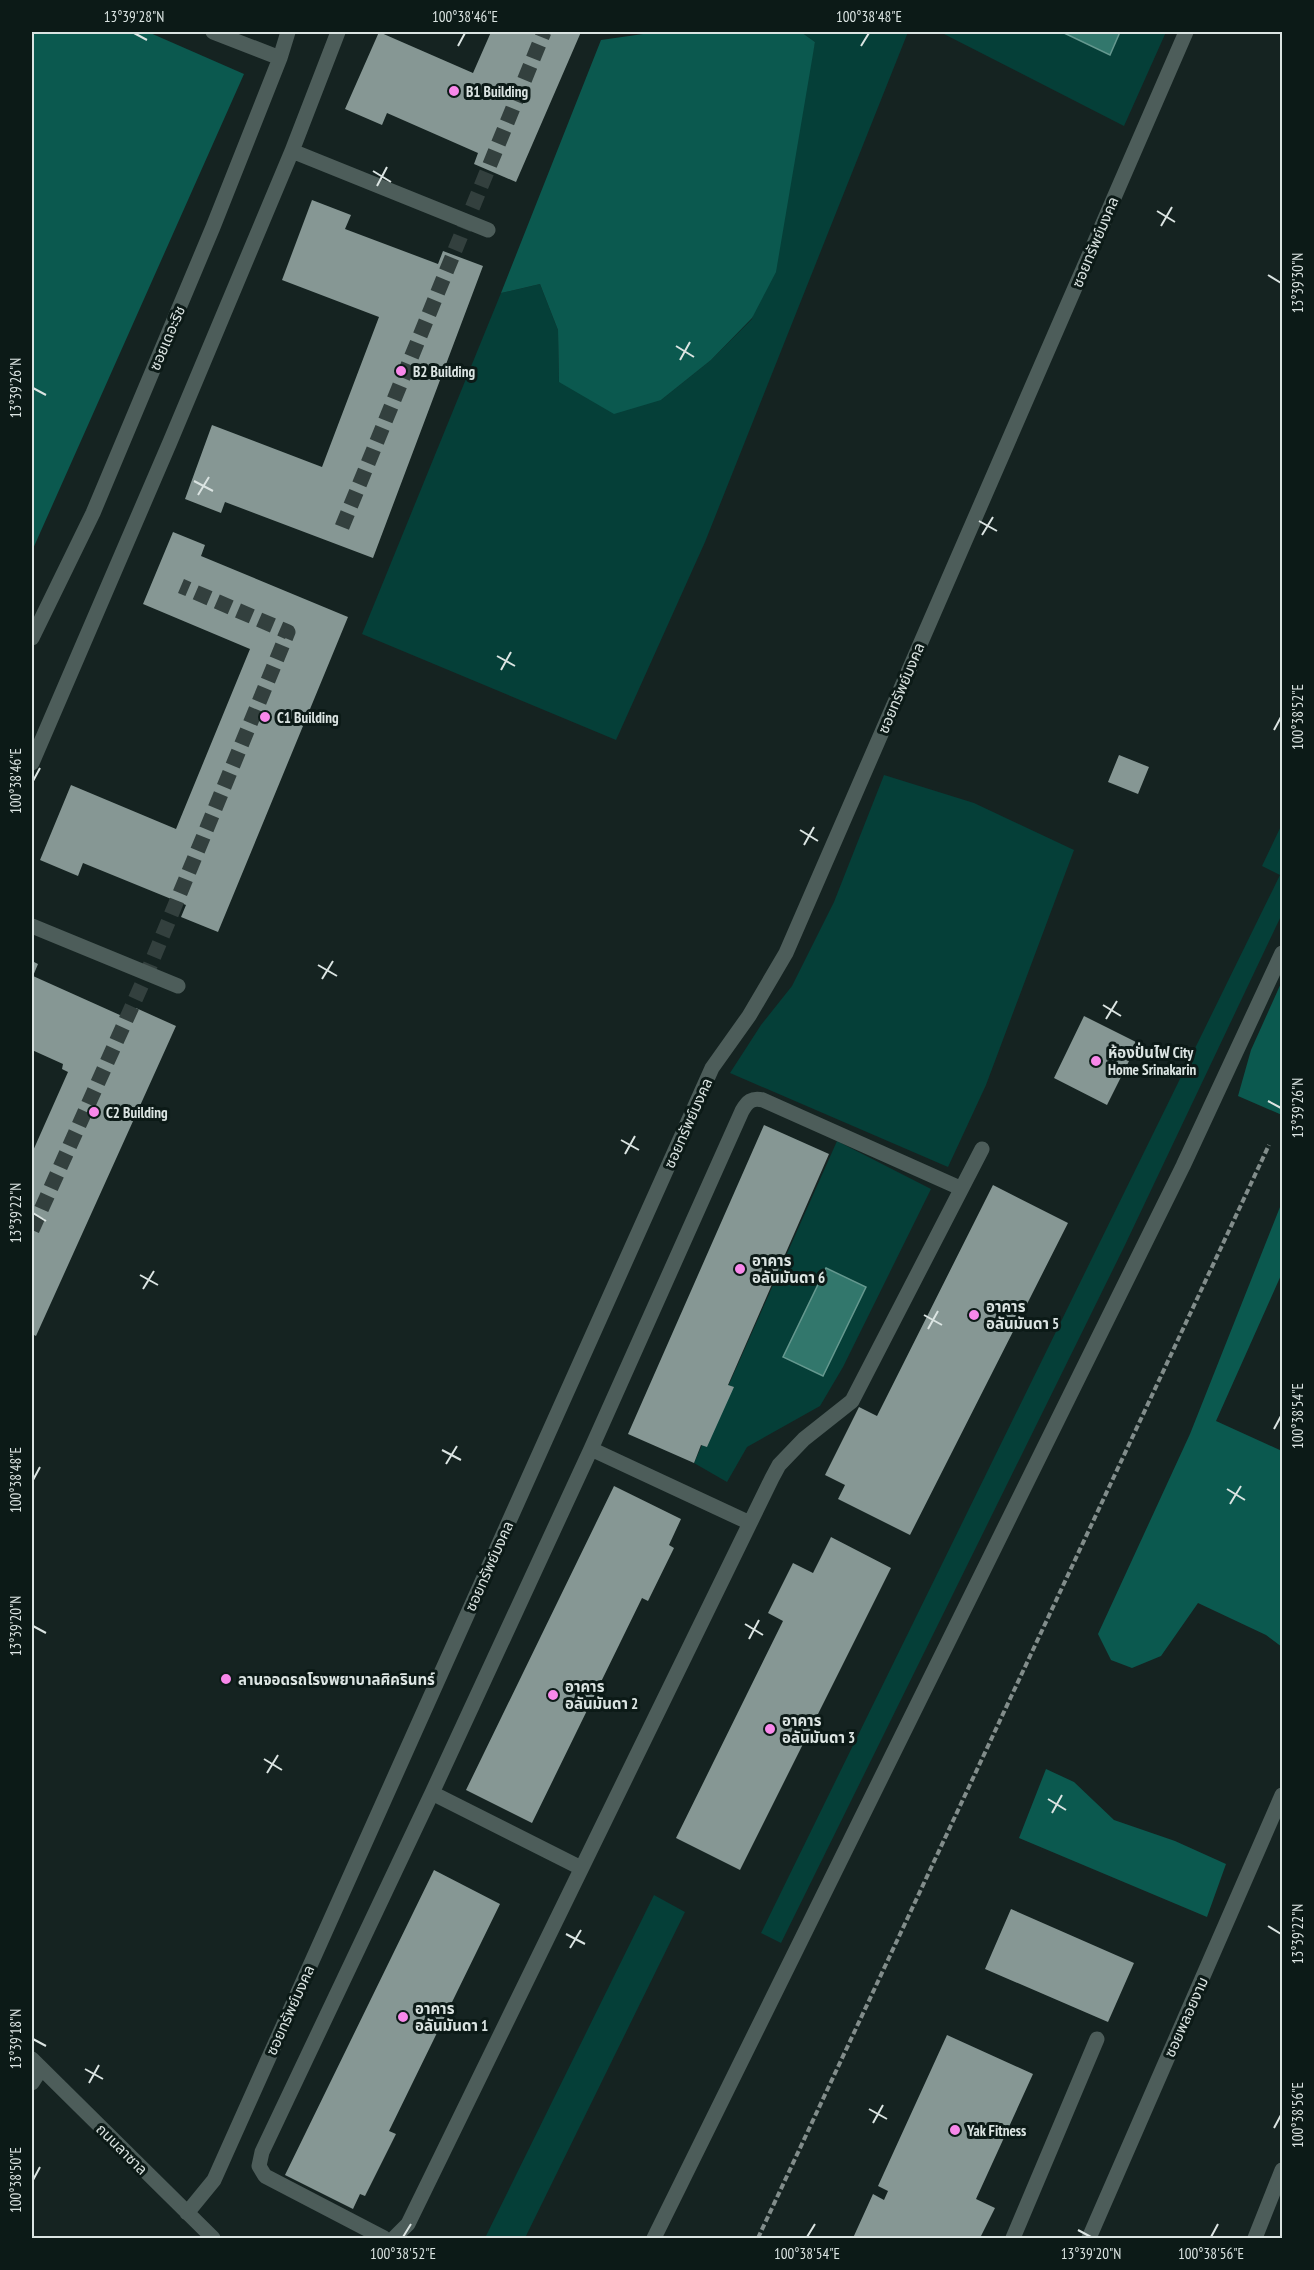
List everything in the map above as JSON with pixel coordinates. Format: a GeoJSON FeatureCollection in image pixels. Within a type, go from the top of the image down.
{"type":"FeatureCollection","features":[{"type":"Feature","properties":{"kind":"street"},"geometry":{"type":"LineString","coordinates":[[213,32],[280,58]]}},
{"type":"Feature","properties":{"kind":"street","name":"ซอยเดอะริช"},"geometry":{"type":"LineString","coordinates":[[32,638],[93,513],[213,227],[280,58],[288,32]]}},
{"type":"Feature","properties":{"kind":"street"},"geometry":{"type":"LineString","coordinates":[[32,763],[292,151],[338,32]]}},
{"type":"Feature","properties":{"kind":"street","name":"ซอยทรัพย์มงคล"},"geometry":{"type":"LineString","coordinates":[[187,2213],[214,2180],[712,1068],[749,1016],[786,953],[1186,32]]}},
{"type":"Feature","properties":{"kind":"street"},"geometry":{"type":"LineString","coordinates":[[292,151],[488,230]]}},
{"type":"Feature","properties":{"kind":"street"},"geometry":{"type":"LineString","coordinates":[[32,926],[178,986]]}},
{"type":"Feature","properties":{"kind":"street"},"geometry":{"type":"LineString","coordinates":[[654,2238],[1184,1166],[1282,953]]}},
{"type":"Feature","properties":{"kind":"street"},"geometry":{"type":"LineString","coordinates":[[384,2238],[265,2176],[259,2166],[259,2160],[591,1449],[747,1103],[751,1100],[763,1100],[960,1188]]}},
{"type":"Feature","properties":{"kind":"street"},"geometry":{"type":"LineString","coordinates":[[394,2238],[408,2224],[779,1465],[818,1427],[852,1401],[982,1149]]}},
{"type":"Feature","properties":{"kind":"street"},"geometry":{"type":"LineString","coordinates":[[591,1449],[750,1523]]}},
{"type":"Feature","properties":{"kind":"street"},"geometry":{"type":"LineString","coordinates":[[432,1793],[581,1868]]}},
{"type":"Feature","properties":{"kind":"street","name":"ซอยพลอยงาม"},"geometry":{"type":"LineString","coordinates":[[1089,2238],[1282,1795]]}},
{"type":"Feature","properties":{"kind":"street"},"geometry":{"type":"LineString","coordinates":[[1012,2238],[1097,2039]]}},
{"type":"Feature","properties":{"kind":"street"},"geometry":{"type":"LineString","coordinates":[[32,2083],[36,2064]]}},
{"type":"Feature","properties":{"kind":"street","name":"ถนนลาซาล"},"geometry":{"type":"LineString","coordinates":[[36,2064],[213,2238]]}},
{"type":"Feature","properties":{"kind":"street"},"geometry":{"type":"LineString","coordinates":[[1255,2238],[1282,2170]]}},
{"type":"Feature","properties":{"kind":"path"},"geometry":{"type":"LineString","coordinates":[[758,2238],[1269,1145]]}},
{"type":"Feature","properties":{"kind":"shaded area"},"geometry":{"type":"Polygon","coordinates":[[[32,32],[148,32],[244,74],[32,551],[32,32]]]}},
{"type":"Feature","properties":{"kind":"shaded area"},"geometry":{"type":"Polygon","coordinates":[[[657,32],[801,32],[815,42],[776,272],[752,318],[711,360],[661,400],[614,414],[559,382],[558,330],[540,284],[501,293],[601,40],[657,32]]]}},
{"type":"Feature","properties":{"kind":"shaded area"},"geometry":{"type":"Polygon","coordinates":[[[801,32],[908,32],[705,542],[616,740],[362,634],[501,293],[540,284],[558,330],[559,382],[661,400],[711,360],[752,319],[815,42],[801,32]]]}},
{"type":"Feature","properties":{"kind":"shaded area"},"geometry":{"type":"Polygon","coordinates":[[[940,32],[1062,32],[1110,55],[1120,32],[1166,32],[1124,126],[940,32]]]}},
{"type":"Feature","properties":{"kind":"shaded area"},"geometry":{"type":"Polygon","coordinates":[[[1062,32],[1120,32],[1110,55],[1062,32]]]}},
{"type":"Feature","properties":{"kind":"shaded area"},"geometry":{"type":"Polygon","coordinates":[[[884,775],[974,803],[1074,850],[986,1085],[948,1167],[730,1073],[761,1025],[792,986],[834,902],[884,775]]]}},
{"type":"Feature","properties":{"kind":"shaded area"},"geometry":{"type":"Polygon","coordinates":[[[1282,824],[1282,914],[1125,1245],[781,1943],[761,1933],[1280,875],[1262,866],[1282,824]]]}},
{"type":"Feature","properties":{"kind":"shaded area"},"geometry":{"type":"Polygon","coordinates":[[[1282,981],[1282,1115],[1238,1096],[1251,1050],[1282,981]]]}},
{"type":"Feature","properties":{"kind":"shaded area"},"geometry":{"type":"Polygon","coordinates":[[[837,1141],[931,1189],[843,1367],[820,1406],[747,1447],[727,1482],[694,1463],[837,1141]]]}},
{"type":"Feature","properties":{"kind":"shaded area"},"geometry":{"type":"Polygon","coordinates":[[[1282,1202],[1282,1273],[1216,1421],[1282,1451],[1282,1647],[1266,1635],[1198,1603],[1161,1656],[1132,1668],[1111,1660],[1098,1634],[1190,1434],[1282,1202]]]}},
{"type":"Feature","properties":{"kind":"shaded area"},"geometry":{"type":"Polygon","coordinates":[[[826,1268],[866,1287],[823,1376],[783,1357],[826,1268]]]}},
{"type":"Feature","properties":{"kind":"shaded area"},"geometry":{"type":"Polygon","coordinates":[[[1046,1769],[1074,1782],[1114,1820],[1175,1841],[1226,1864],[1207,1917],[1019,1838],[1046,1769]]]}},
{"type":"Feature","properties":{"kind":"shaded area"},"geometry":{"type":"Polygon","coordinates":[[[654,1895],[685,1912],[525,2238],[485,2238],[654,1895]]]}},
{"type":"Feature","properties":{"kind":"building","name":"B1 Building"},"geometry":{"type":"Polygon","coordinates":[[[379,32],[473,73],[491,32],[581,32],[516,182],[474,164],[478,153],[387,113],[382,125],[345,109],[379,32]]]}},
{"type":"Feature","properties":{"kind":"building","name":"B2 Building"},"geometry":{"type":"Polygon","coordinates":[[[312,200],[351,215],[345,229],[438,264],[443,251],[483,266],[373,558],[225,502],[221,513],[185,499],[212,425],[322,467],[379,317],[282,280],[312,200]]]}},
{"type":"Feature","properties":{"kind":"building","name":"C1 Building"},"geometry":{"type":"Polygon","coordinates":[[[173,532],[205,545],[201,556],[348,617],[218,932],[181,917],[186,905],[83,863],[78,876],[40,860],[71,785],[176,829],[250,649],[143,604],[173,532]]]}},
{"type":"Feature","properties":{"kind":"building"},"geometry":{"type":"Polygon","coordinates":[[[1119,755],[1149,767],[1138,794],[1108,782],[1119,755]]]}},
{"type":"Feature","properties":{"kind":"building","name":"C2 Building"},"geometry":{"type":"Polygon","coordinates":[[[32,961],[38,964],[33,976],[131,1020],[136,1008],[176,1026],[36,1336],[32,1334],[32,1153],[68,1072],[62,1069],[63,1064],[32,1050],[32,961]]]}},
{"type":"Feature","properties":{"kind":"building","name":"ห้องปั่นไฟ City Home Srinakarin"},"geometry":{"type":"Polygon","coordinates":[[[1084,1016],[1138,1043],[1107,1105],[1054,1078],[1084,1016]]]}},
{"type":"Feature","properties":{"kind":"building","name":"อาคาร อลันมันดา 6"},"geometry":{"type":"Polygon","coordinates":[[[764,1125],[829,1154],[728,1385],[734,1387],[707,1447],[701,1445],[694,1463],[628,1434],[764,1125]]]}},
{"type":"Feature","properties":{"kind":"building","name":"อาคาร อลันมันดา 5"},"geometry":{"type":"Polygon","coordinates":[[[993,1185],[1068,1223],[910,1535],[838,1499],[845,1485],[825,1475],[859,1407],[877,1416],[993,1185]]]}},
{"type":"Feature","properties":{"kind":"building","name":"อาคาร อลันมันดา 2"},"geometry":{"type":"Polygon","coordinates":[[[614,1486],[681,1519],[669,1545],[674,1548],[648,1601],[642,1598],[532,1823],[466,1790],[614,1486]]]}},
{"type":"Feature","properties":{"kind":"building","name":"อาคาร อลันมันดา 3"},"geometry":{"type":"Polygon","coordinates":[[[831,1537],[891,1568],[740,1870],[676,1838],[783,1621],[768,1613],[793,1563],[813,1573],[831,1537]]]}},
{"type":"Feature","properties":{"kind":"building","name":"อาคาร อลันมันดา 1"},"geometry":{"type":"Polygon","coordinates":[[[434,1870],[500,1904],[389,2131],[396,2134],[365,2196],[360,2194],[353,2209],[285,2175],[434,1870]]]}},
{"type":"Feature","properties":{"kind":"building"},"geometry":{"type":"Polygon","coordinates":[[[1011,1909],[1134,1963],[1108,2022],[985,1969],[1011,1909]]]}},
{"type":"Feature","properties":{"kind":"building","name":"Yak Fitness"},"geometry":{"type":"Polygon","coordinates":[[[947,2035],[1033,2074],[976,2199],[995,2208],[980,2238],[853,2238],[873,2194],[884,2200],[888,2191],[878,2186],[947,2035]]]}},
{"type":"Feature","properties":{"kind":"tunnel"},"geometry":{"type":"LineString","coordinates":[[342,527],[544,32]]}},
{"type":"Feature","properties":{"kind":"tunnel"},"geometry":{"type":"LineString","coordinates":[[32,1230],[147,973],[288,632],[181,586]]}},
{"type":"Feature","properties":{"kind":"place","name":"B1 Building"},"geometry":{"type":"Point","coordinates":[454,91]}},
{"type":"Feature","properties":{"kind":"place","name":"B2 Building"},"geometry":{"type":"Point","coordinates":[401,371]}},
{"type":"Feature","properties":{"kind":"place","name":"C1 Building"},"geometry":{"type":"Point","coordinates":[265,717]}},
{"type":"Feature","properties":{"kind":"place","name":"ห้องปั่นไฟ City Home Srinakarin"},"geometry":{"type":"Point","coordinates":[1096,1061]}},
{"type":"Feature","properties":{"kind":"place","name":"C2 Building"},"geometry":{"type":"Point","coordinates":[94,1112]}},
{"type":"Feature","properties":{"kind":"place","name":"อาคาร อลันมันดา 6"},"geometry":{"type":"Point","coordinates":[740,1269]}},
{"type":"Feature","properties":{"kind":"place","name":"อาคาร อลันมันดา 5"},"geometry":{"type":"Point","coordinates":[974,1315]}},
{"type":"Feature","properties":{"kind":"place","name":"ลานจอดรถโรงพยาบาลศิครินทร์"},"geometry":{"type":"Point","coordinates":[226,1679]}},
{"type":"Feature","properties":{"kind":"place","name":"อาคาร อลันมันดา 2"},"geometry":{"type":"Point","coordinates":[553,1695]}},
{"type":"Feature","properties":{"kind":"place","name":"อาคาร อลันมันดา 3"},"geometry":{"type":"Point","coordinates":[770,1729]}},
{"type":"Feature","properties":{"kind":"place","name":"อาคาร อลันมันดา 1"},"geometry":{"type":"Point","coordinates":[403,2017]}},
{"type":"Feature","properties":{"kind":"place","name":"Yak Fitness"},"geometry":{"type":"Point","coordinates":[955,2130]}}]}
